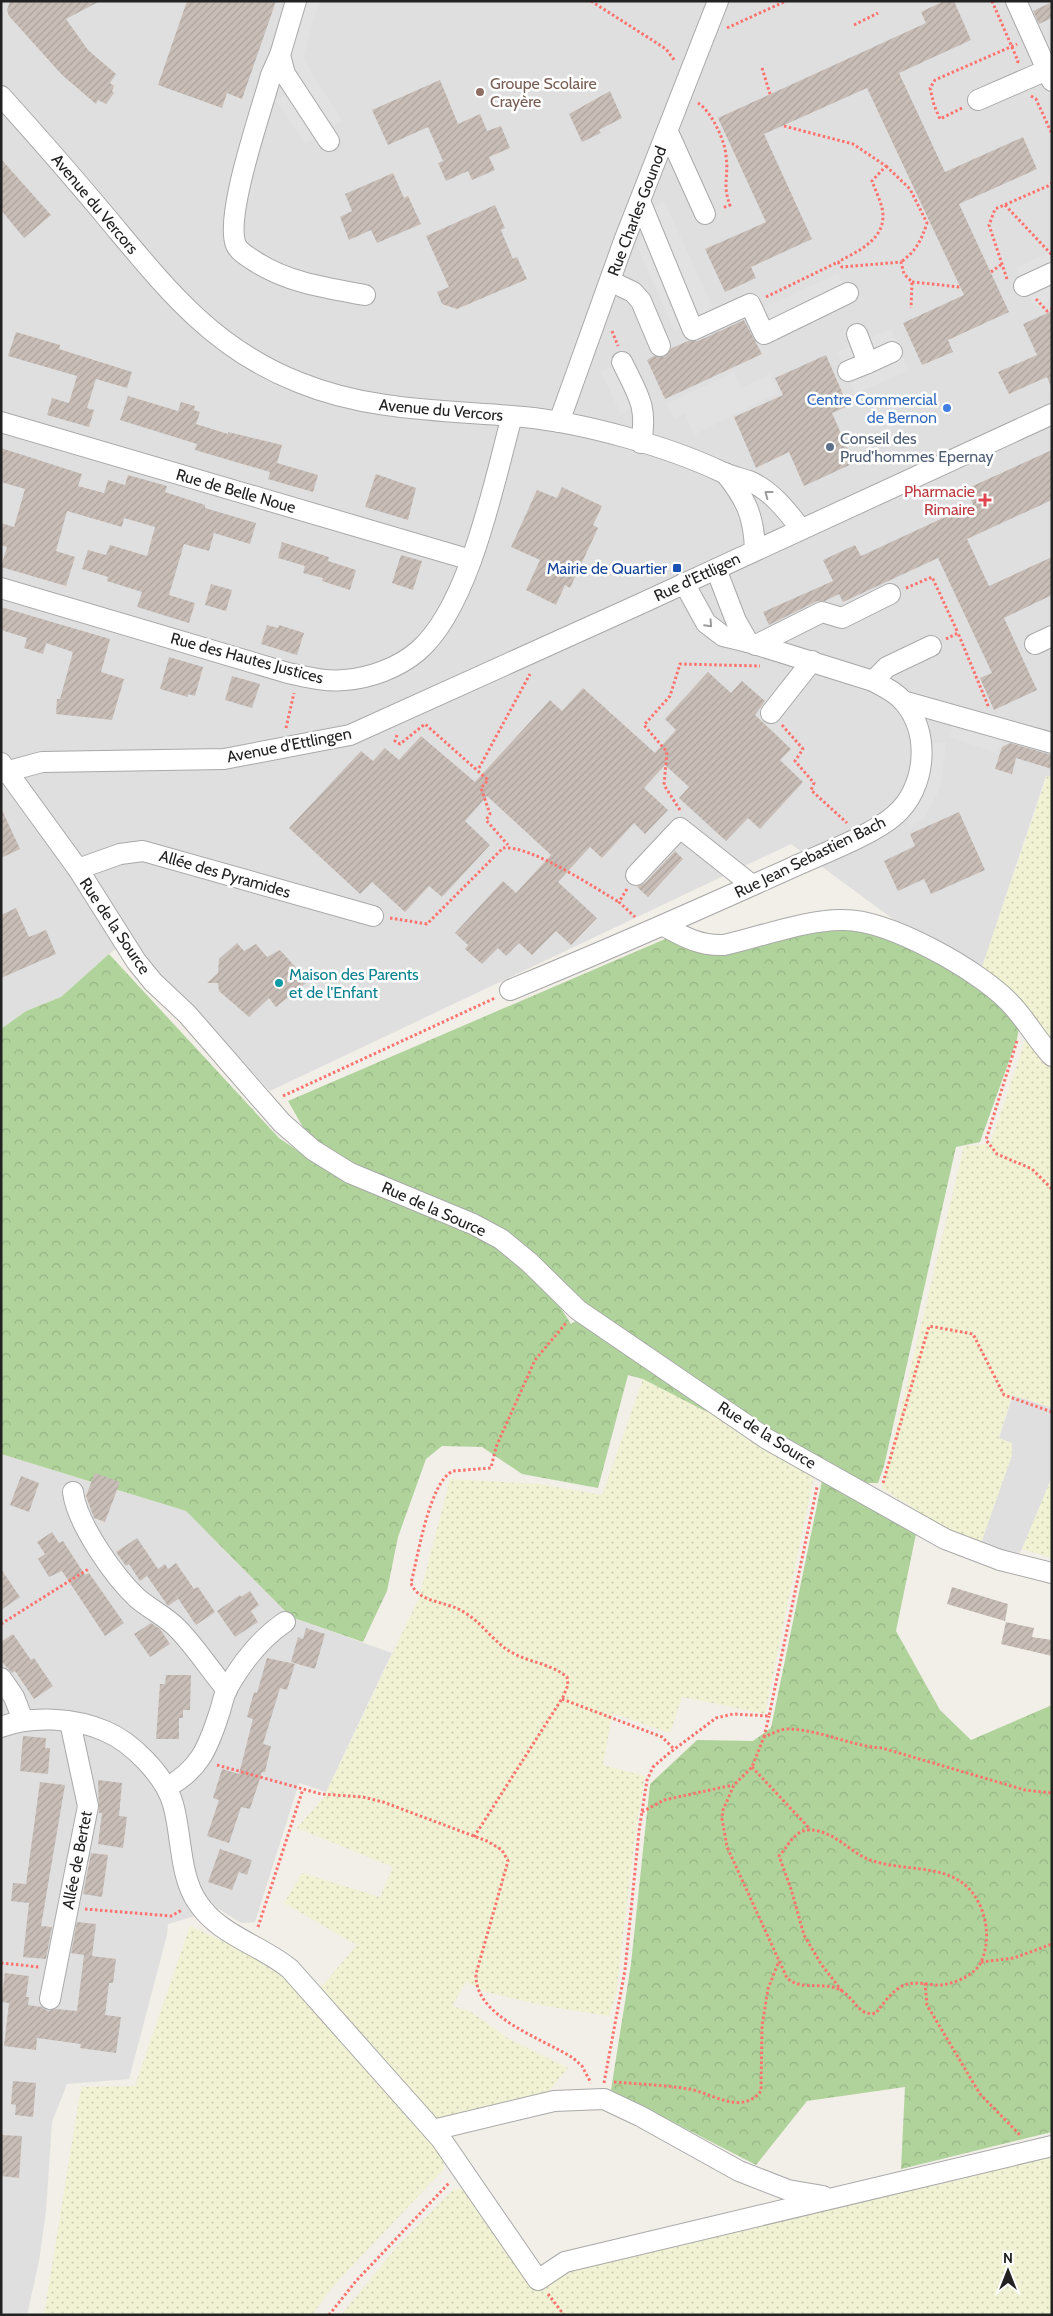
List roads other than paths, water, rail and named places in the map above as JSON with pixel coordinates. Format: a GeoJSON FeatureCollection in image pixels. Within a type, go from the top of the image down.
{"type":"FeatureCollection","features":[{"type":"Feature","properties":{"kind":"street"},"geometry":{"type":"LineString","coordinates":[[296,1],[280,55],[271,75],[235,206],[233,230],[237,246],[249,258],[274,274],[305,284],[365,295]]}},
{"type":"Feature","properties":{"kind":"street","name":"Rue Charles Gounod"},"geometry":{"type":"LineString","coordinates":[[558,422],[640,201],[718,1]]}},
{"type":"Feature","properties":{"kind":"street"},"geometry":{"type":"LineString","coordinates":[[978,100],[1049,75],[1016,1]]}},
{"type":"Feature","properties":{"kind":"street"},"geometry":{"type":"LineString","coordinates":[[280,55],[285,74],[329,141]]}},
{"type":"Feature","properties":{"kind":"street","name":"Avenue du Vercors"},"geometry":{"type":"LineString","coordinates":[[1,96],[161,283],[208,329],[244,354],[298,382],[363,402],[410,410],[512,416],[558,422],[641,443],[705,463],[725,474],[751,482],[770,494],[782,505],[801,529]]}},
{"type":"Feature","properties":{"kind":"street"},"geometry":{"type":"LineString","coordinates":[[668,132],[705,214]]}},
{"type":"Feature","properties":{"kind":"street"},"geometry":{"type":"LineString","coordinates":[[640,201],[693,330],[750,304],[764,334],[848,293]]}},
{"type":"Feature","properties":{"kind":"street"},"geometry":{"type":"LineString","coordinates":[[1024,286],[1052,273]]}},
{"type":"Feature","properties":{"kind":"street"},"geometry":{"type":"LineString","coordinates":[[610,281],[633,292],[641,301],[660,346]]}},
{"type":"Feature","properties":{"kind":"street"},"geometry":{"type":"LineString","coordinates":[[857,334],[868,363]]}},
{"type":"Feature","properties":{"kind":"street"},"geometry":{"type":"LineString","coordinates":[[848,371],[892,352]]}},
{"type":"Feature","properties":{"kind":"street"},"geometry":{"type":"LineString","coordinates":[[622,362],[642,403],[645,422],[641,443]]}},
{"type":"Feature","properties":{"kind":"street","name":"Rue d'Ettligen"},"geometry":{"type":"LineString","coordinates":[[640,604],[1052,414]]}},
{"type":"Feature","properties":{"kind":"street","name":"Rue des Hautes Justices"},"geometry":{"type":"LineString","coordinates":[[1,588],[288,673],[323,680],[344,681],[373,675],[418,651],[442,620],[471,560],[486,513],[512,416]]}},
{"type":"Feature","properties":{"kind":"street","name":"Rue de Belle Noue"},"geometry":{"type":"LineString","coordinates":[[1,422],[471,560]]}},
{"type":"Feature","properties":{"kind":"street","name":"Avenue du Vercors"},"geometry":{"type":"LineString","coordinates":[[725,474],[740,492],[749,508],[755,550]]}},
{"type":"Feature","properties":{"kind":"street"},"geometry":{"type":"LineString","coordinates":[[716,569],[736,621],[752,643],[822,612],[842,618],[890,594]]}},
{"type":"Feature","properties":{"kind":"street","name":"Rue Jean Sebastien Bach"},"geometry":{"type":"LineString","coordinates":[[510,990],[657,929],[860,836],[894,816],[912,796],[922,763],[919,734],[910,711],[903,701],[890,690],[873,681],[752,643],[723,636],[706,623],[684,583]]}},
{"type":"Feature","properties":{"kind":"street","name":"Avenue d'Ettlingen"},"geometry":{"type":"LineString","coordinates":[[3,769],[42,762],[224,759],[350,735],[640,604]]}},
{"type":"Feature","properties":{"kind":"street"},"geometry":{"type":"LineString","coordinates":[[873,681],[887,667],[932,646]]}},
{"type":"Feature","properties":{"kind":"street"},"geometry":{"type":"LineString","coordinates":[[772,713],[812,661]]}},
{"type":"Feature","properties":{"kind":"street"},"geometry":{"type":"LineString","coordinates":[[903,701],[1052,743]]}},
{"type":"Feature","properties":{"kind":"street","name":"Rue de la Source"},"geometry":{"type":"LineString","coordinates":[[3,769],[78,869],[136,961],[153,982],[187,1014],[282,1123],[313,1150],[350,1173],[473,1224],[501,1240],[529,1262],[578,1310],[767,1439],[945,1539],[1000,1560],[1052,1573]]}},
{"type":"Feature","properties":{"kind":"street"},"geometry":{"type":"LineString","coordinates":[[636,876],[680,828],[752,885]]}},
{"type":"Feature","properties":{"kind":"street","name":"Allée des Pyramides"},"geometry":{"type":"LineString","coordinates":[[78,869],[120,854],[143,851],[373,916]]}},
{"type":"Feature","properties":{"kind":"street"},"geometry":{"type":"LineString","coordinates":[[657,929],[702,945],[712,946],[724,945],[823,921],[858,920],[891,930],[927,947],[987,983],[1024,1019],[1052,1056]]}},
{"type":"Feature","properties":{"kind":"street"},"geometry":{"type":"LineString","coordinates":[[73,1492],[75,1506],[80,1519],[106,1559],[137,1598],[178,1629],[227,1690]]}},
{"type":"Feature","properties":{"kind":"street"},"geometry":{"type":"LineString","coordinates":[[167,1787],[180,1780],[199,1761],[207,1748],[227,1690],[257,1645],[285,1622]]}},
{"type":"Feature","properties":{"kind":"street"},"geometry":{"type":"LineString","coordinates":[[1,1678],[14,1697],[24,1720]]}},
{"type":"Feature","properties":{"kind":"street"},"geometry":{"type":"LineString","coordinates":[[1,1726],[24,1720],[70,1722],[106,1731],[148,1763],[160,1775],[173,1804],[190,1888],[205,1913],[244,1940],[279,1959],[290,1969],[433,2130],[538,2280],[565,2262],[830,2198],[1030,2153],[1052,2146]]}},
{"type":"Feature","properties":{"kind":"street","name":"Allée de Bertet"},"geometry":{"type":"LineString","coordinates":[[50,1999],[54,1969],[88,1806],[70,1722]]}},
{"type":"Feature","properties":{"kind":"street"},"geometry":{"type":"LineString","coordinates":[[433,2130],[554,2101],[599,2093],[739,2171],[788,2190],[830,2198]]}},
{"type":"Feature","properties":{"kind":"place","name":"Groupe Scolaire Crayère"},"geometry":{"type":"Point","coordinates":[480,92]}},
{"type":"Feature","properties":{"kind":"place","name":"Centre Commercial de Bernon"},"geometry":{"type":"Point","coordinates":[947,408]}},
{"type":"Feature","properties":{"kind":"place","name":"Conseil des Prud’hommes Epernay"},"geometry":{"type":"Point","coordinates":[830,447]}},
{"type":"Feature","properties":{"kind":"place","name":"Pharmacie Rimaire"},"geometry":{"type":"Point","coordinates":[985,500]}},
{"type":"Feature","properties":{"kind":"place","name":"Mairie de Quartier"},"geometry":{"type":"Point","coordinates":[677,568]}},
{"type":"Feature","properties":{"kind":"place","name":"Maison des Parents et de l'Enfant"},"geometry":{"type":"Point","coordinates":[279,983]}}]}
